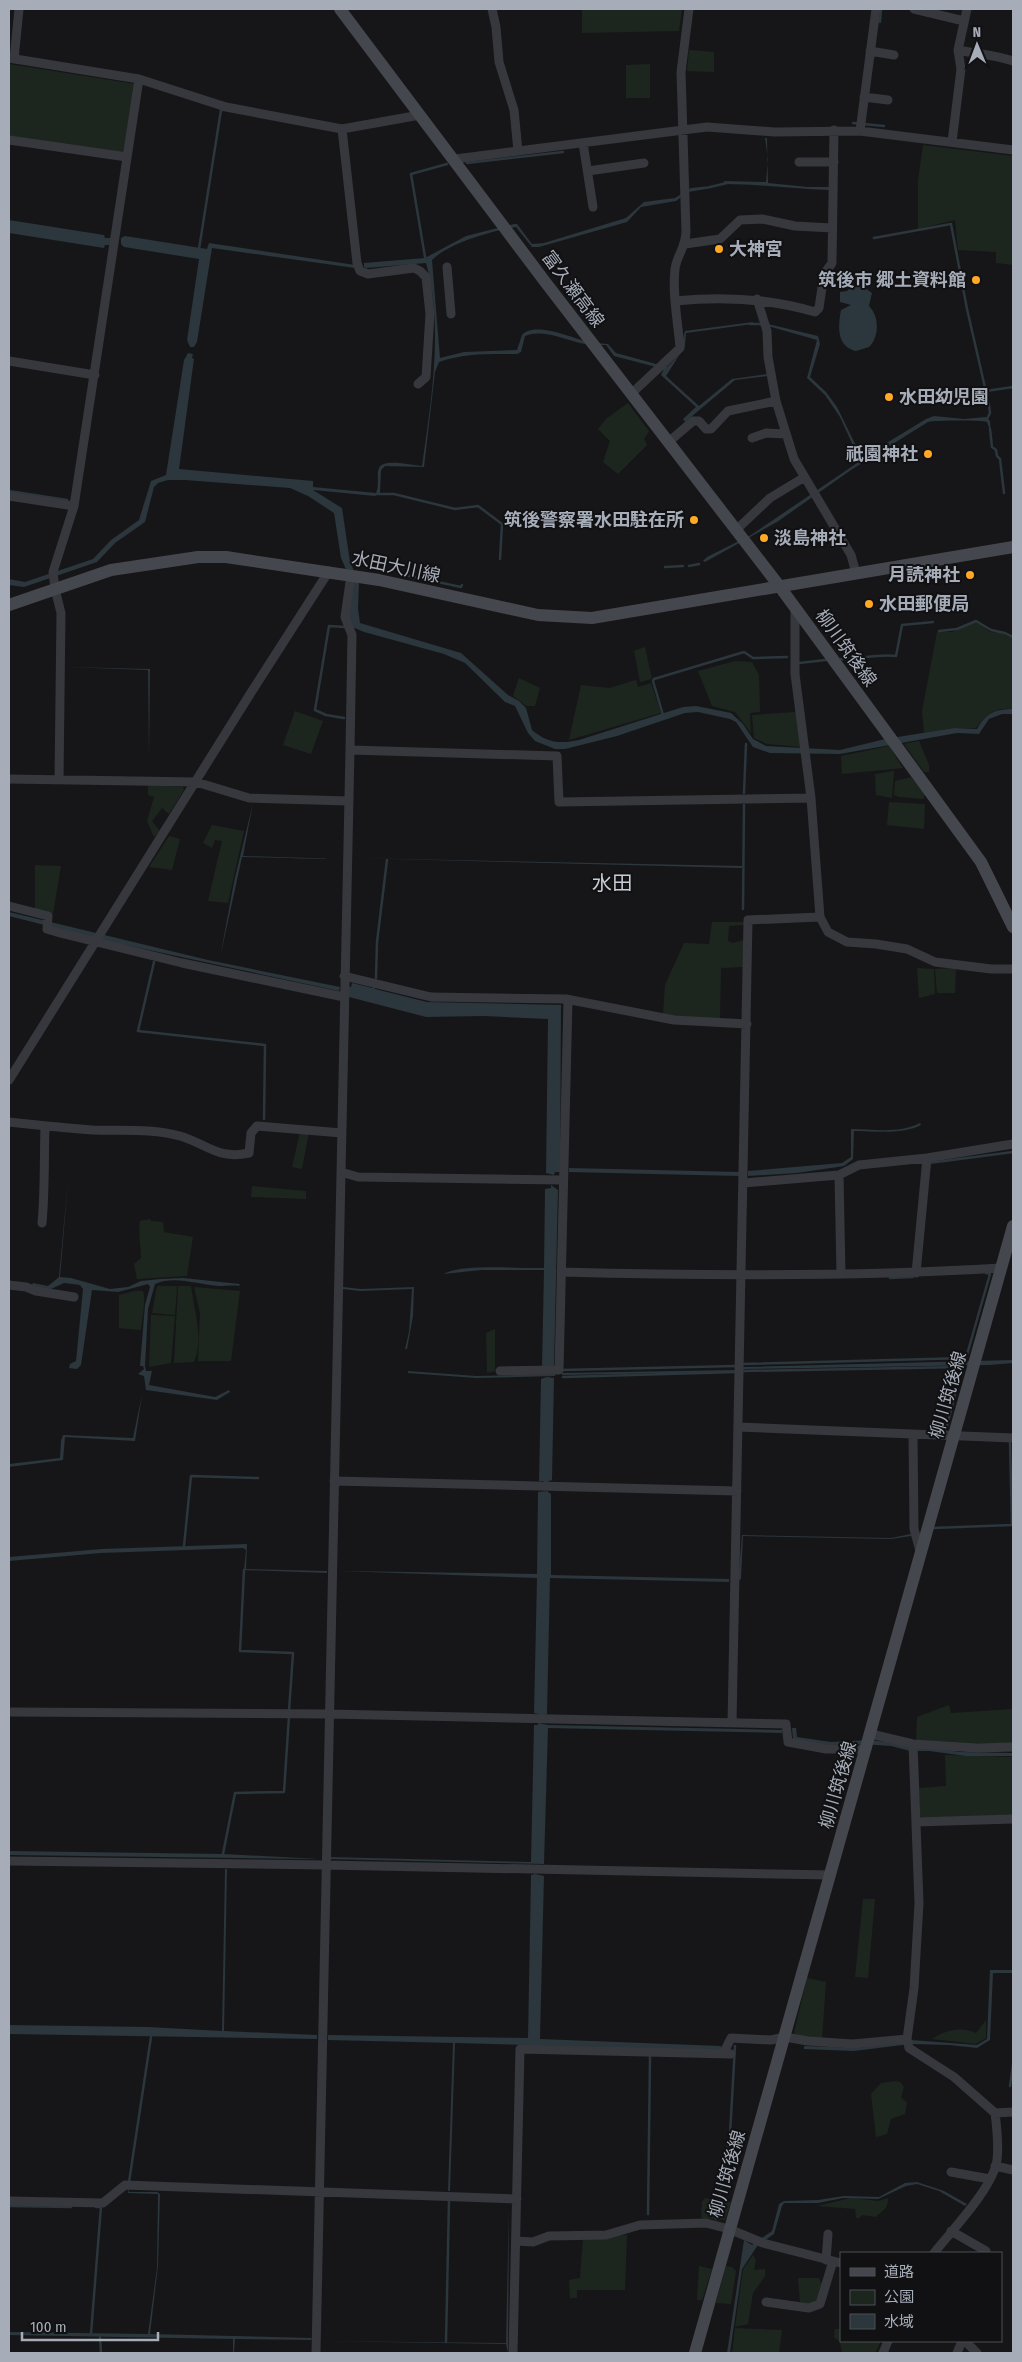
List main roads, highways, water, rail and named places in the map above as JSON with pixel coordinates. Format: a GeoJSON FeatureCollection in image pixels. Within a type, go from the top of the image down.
{"type":"FeatureCollection","features":[{"type":"Feature","properties":{"kind":"main road","name":"富久瀬高線"},"geometry":{"type":"LineString","coordinates":[[340,9],[455,159],[630,394],[780,587]]}},
{"type":"Feature","properties":{"kind":"main road"},"geometry":{"type":"LineString","coordinates":[[780,587],[1013,547]]}},
{"type":"Feature","properties":{"kind":"main road","name":"水田大川線"},"geometry":{"type":"LineString","coordinates":[[9,605],[54,580],[198,557],[226,556],[379,580],[538,615],[568,618],[592,618],[627,614],[780,587]]}},
{"type":"Feature","properties":{"kind":"main road","name":"柳川筑後線"},"geometry":{"type":"LineString","coordinates":[[780,587],[981,862],[1013,927]]}},
{"type":"Feature","properties":{"kind":"main road","name":"柳川筑後線"},"geometry":{"type":"LineString","coordinates":[[695,2353],[867,1749],[1013,1226]]}},
{"type":"Feature","properties":{"kind":"water"},"geometry":{"type":"Polygon","coordinates":[[[765,138],[767,138],[767,155],[765,138]]]}},
{"type":"Feature","properties":{"kind":"water"},"geometry":{"type":"Polygon","coordinates":[[[768,164],[768,183],[830,187],[829,190],[724,184],[724,181],[766,182],[768,164]]]}},
{"type":"Feature","properties":{"kind":"water"},"geometry":{"type":"Polygon","coordinates":[[[711,186],[712,188],[688,192],[676,201],[641,207],[627,222],[539,247],[532,247],[516,227],[495,231],[460,243],[432,260],[440,358],[464,352],[517,350],[522,335],[527,331],[542,330],[560,333],[588,342],[608,344],[616,353],[667,367],[679,355],[685,331],[753,322],[753,324],[686,333],[685,346],[666,376],[699,406],[732,379],[767,374],[768,376],[735,380],[685,422],[683,419],[696,407],[661,375],[664,369],[614,356],[606,345],[585,344],[540,333],[525,336],[521,352],[517,354],[487,354],[439,362],[435,372],[424,467],[385,466],[381,470],[380,493],[375,496],[313,490],[342,508],[350,562],[359,582],[358,609],[360,623],[461,653],[508,695],[519,701],[526,708],[532,730],[548,740],[566,742],[579,740],[683,707],[696,706],[731,713],[743,724],[753,739],[766,746],[840,750],[885,739],[954,728],[977,729],[984,719],[992,713],[1013,709],[1013,714],[1002,714],[989,719],[979,734],[957,733],[840,754],[770,753],[753,747],[736,722],[698,712],[685,713],[617,736],[565,749],[555,749],[535,741],[528,733],[515,706],[505,702],[465,663],[444,654],[352,627],[347,616],[352,583],[341,558],[334,513],[308,496],[290,488],[185,480],[168,480],[158,483],[154,487],[145,522],[115,543],[97,562],[24,587],[9,585],[9,579],[25,582],[93,559],[111,540],[139,520],[151,481],[166,475],[184,360],[188,353],[193,354],[192,358],[194,359],[179,469],[313,481],[313,487],[376,493],[378,471],[382,465],[392,463],[422,466],[432,390],[435,338],[434,312],[426,263],[366,268],[364,263],[425,258],[466,236],[514,224],[517,224],[532,244],[544,243],[626,218],[644,202],[675,198],[691,188],[711,186]]]}},
{"type":"Feature","properties":{"kind":"water"},"geometry":{"type":"Polygon","coordinates":[[[9,220],[104,235],[105,238],[111,238],[110,245],[105,245],[104,248],[9,233],[9,220]]]}},
{"type":"Feature","properties":{"kind":"water"},"geometry":{"type":"Polygon","coordinates":[[[125,236],[207,249],[209,243],[355,265],[355,268],[212,248],[197,342],[194,347],[190,347],[187,340],[199,259],[124,247],[121,244],[121,238],[125,236]]]}},
{"type":"Feature","properties":{"kind":"water"},"geometry":{"type":"Polygon","coordinates":[[[860,278],[866,280],[865,288],[872,293],[869,306],[875,315],[877,326],[875,337],[869,347],[856,351],[845,345],[840,335],[839,322],[841,310],[851,305],[840,302],[840,292],[847,291],[852,286],[859,286],[860,278]]]}},
{"type":"Feature","properties":{"kind":"water"},"geometry":{"type":"Polygon","coordinates":[[[768,324],[818,336],[820,344],[810,377],[826,392],[837,407],[862,458],[934,416],[964,419],[986,417],[990,421],[991,433],[987,422],[984,421],[928,422],[851,470],[777,522],[705,562],[703,561],[707,557],[751,535],[860,461],[840,417],[825,395],[807,378],[817,340],[768,326],[768,324]]]}},
{"type":"Feature","properties":{"kind":"water"},"geometry":{"type":"Polygon","coordinates":[[[65,667],[150,669],[149,757],[148,670],[65,667]]]}},
{"type":"Feature","properties":{"kind":"water"},"geometry":{"type":"Polygon","coordinates":[[[253,803],[243,856],[343,859],[242,857],[220,958],[234,882],[253,803]]]}},
{"type":"Feature","properties":{"kind":"water"},"geometry":{"type":"Polygon","coordinates":[[[352,858],[742,866],[742,868],[352,858]]]}},
{"type":"Feature","properties":{"kind":"water"},"geometry":{"type":"Polygon","coordinates":[[[9,912],[208,960],[340,987],[339,991],[107,941],[9,916],[9,912]]]}},
{"type":"Feature","properties":{"kind":"water"},"geometry":{"type":"Polygon","coordinates":[[[352,983],[372,988],[374,986],[375,989],[427,1002],[561,1005],[560,1172],[555,1172],[554,1175],[546,1173],[548,1019],[484,1016],[426,1017],[349,997],[348,987],[351,987],[352,983]]]}},
{"type":"Feature","properties":{"kind":"water"},"geometry":{"type":"Polygon","coordinates":[[[920,1123],[921,1125],[913,1128],[897,1131],[854,1131],[853,1159],[844,1166],[797,1173],[748,1176],[748,1171],[842,1163],[851,1157],[851,1129],[895,1130],[920,1123]]]}},
{"type":"Feature","properties":{"kind":"water"},"geometry":{"type":"Polygon","coordinates":[[[569,1168],[739,1172],[739,1176],[569,1172],[569,1168]]]}},
{"type":"Feature","properties":{"kind":"water"},"geometry":{"type":"Polygon","coordinates":[[[68,1180],[60,1277],[71,1278],[110,1289],[128,1287],[141,1281],[183,1278],[240,1284],[239,1286],[219,1286],[178,1280],[162,1281],[155,1284],[148,1309],[145,1366],[146,1371],[152,1371],[149,1385],[215,1397],[229,1390],[230,1392],[217,1400],[146,1390],[144,1376],[138,1374],[144,1369],[143,1366],[140,1366],[145,1305],[150,1287],[148,1284],[118,1292],[92,1290],[81,1365],[77,1369],[69,1368],[70,1364],[76,1361],[83,1289],[80,1285],[64,1283],[49,1290],[31,1287],[33,1283],[48,1286],[59,1277],[68,1180]]]}},
{"type":"Feature","properties":{"kind":"water"},"geometry":{"type":"Polygon","coordinates":[[[551,1185],[558,1190],[554,1367],[542,1367],[544,1270],[481,1270],[444,1274],[464,1269],[492,1267],[544,1268],[545,1189],[551,1188],[551,1185]]]}},
{"type":"Feature","properties":{"kind":"water"},"geometry":{"type":"Polygon","coordinates":[[[343,1287],[361,1289],[414,1287],[413,1316],[407,1349],[405,1349],[409,1332],[412,1289],[360,1291],[343,1289],[343,1287]]]}},
{"type":"Feature","properties":{"kind":"water"},"geometry":{"type":"Polygon","coordinates":[[[1013,1360],[1013,1363],[989,1365],[743,1369],[734,1372],[562,1375],[562,1373],[735,1370],[744,1367],[1013,1360]]]}},
{"type":"Feature","properties":{"kind":"water"},"geometry":{"type":"Polygon","coordinates":[[[408,1371],[476,1376],[555,1374],[555,1376],[476,1378],[408,1373],[408,1371]]]}},
{"type":"Feature","properties":{"kind":"water"},"geometry":{"type":"Polygon","coordinates":[[[547,1377],[554,1378],[552,1480],[544,1483],[544,1481],[539,1481],[541,1379],[547,1377]]]}},
{"type":"Feature","properties":{"kind":"water"},"geometry":{"type":"Polygon","coordinates":[[[142,1395],[135,1441],[65,1437],[63,1460],[9,1467],[9,1464],[60,1458],[63,1435],[133,1438],[142,1395]]]}},
{"type":"Feature","properties":{"kind":"water"},"geometry":{"type":"Polygon","coordinates":[[[547,1491],[551,1494],[551,1575],[729,1579],[729,1582],[550,1578],[547,1714],[543,1715],[534,1713],[537,1578],[339,1571],[537,1574],[538,1492],[547,1491]]]}},
{"type":"Feature","properties":{"kind":"water"},"geometry":{"type":"Polygon","coordinates":[[[911,1534],[911,1536],[891,1539],[743,1536],[741,1579],[738,1581],[742,1535],[891,1538],[911,1534]]]}},
{"type":"Feature","properties":{"kind":"water"},"geometry":{"type":"Polygon","coordinates":[[[247,1544],[246,1569],[327,1571],[327,1573],[244,1570],[246,1550],[243,1548],[101,1553],[9,1561],[9,1557],[102,1549],[247,1544]]]}},
{"type":"Feature","properties":{"kind":"water"},"geometry":{"type":"Polygon","coordinates":[[[538,1723],[548,1725],[782,1730],[782,1733],[548,1728],[544,1864],[329,1859],[329,1857],[531,1862],[534,1725],[538,1725],[538,1723]]]}},
{"type":"Feature","properties":{"kind":"water"},"geometry":{"type":"Polygon","coordinates":[[[792,1728],[796,1728],[797,1737],[831,1742],[871,1740],[960,1752],[1013,1753],[1013,1756],[966,1756],[929,1751],[910,1751],[891,1746],[861,1744],[829,1745],[796,1741],[793,1739],[792,1728]]]}},
{"type":"Feature","properties":{"kind":"water"},"geometry":{"type":"Polygon","coordinates":[[[9,1851],[223,1854],[320,1859],[9,1855],[9,1851]]]}},
{"type":"Feature","properties":{"kind":"water"},"geometry":{"type":"Polygon","coordinates":[[[225,1869],[227,1869],[224,2031],[317,2035],[317,2039],[9,2034],[9,2025],[148,2027],[222,2031],[225,1869]]]}},
{"type":"Feature","properties":{"kind":"water"},"geometry":{"type":"Polygon","coordinates":[[[531,1875],[544,1876],[540,2039],[721,2046],[721,2050],[455,2043],[450,2191],[448,2191],[453,2043],[328,2040],[328,2035],[528,2038],[531,1875]]]}},
{"type":"Feature","properties":{"kind":"water"},"geometry":{"type":"Polygon","coordinates":[[[990,1970],[1013,1970],[1013,1973],[993,1973],[990,2040],[977,2048],[911,2044],[854,2051],[804,2049],[804,2046],[858,2048],[911,2040],[977,2045],[987,2039],[990,1970]]]}},
{"type":"Feature","properties":{"kind":"water"},"geometry":{"type":"Polygon","coordinates":[[[917,2182],[944,2191],[967,2204],[965,2206],[939,2191],[917,2184],[906,2186],[878,2199],[843,2198],[818,2203],[784,2203],[774,2234],[758,2245],[742,2269],[730,2353],[727,2353],[744,2240],[752,2245],[772,2231],[779,2204],[784,2201],[818,2200],[844,2196],[879,2197],[905,2183],[917,2182]]]}},
{"type":"Feature","properties":{"kind":"water"},"geometry":{"type":"Polygon","coordinates":[[[128,2189],[129,2192],[157,2192],[160,2194],[158,2266],[150,2334],[312,2338],[311,2340],[235,2339],[233,2353],[233,2339],[9,2335],[9,2332],[148,2334],[157,2268],[158,2194],[128,2193],[128,2189]]]}},
{"type":"Feature","properties":{"kind":"water"},"geometry":{"type":"Polygon","coordinates":[[[509,2206],[508,2353],[506,2344],[320,2341],[506,2343],[509,2206]]]}},
{"type":"Feature","properties":{"kind":"waterway"},"geometry":{"type":"LineString","coordinates":[[880,22],[881,9]]}},
{"type":"Feature","properties":{"kind":"waterway"},"geometry":{"type":"LineString","coordinates":[[199,249],[221,110],[224,110]]}},
{"type":"Feature","properties":{"kind":"waterway"},"geometry":{"type":"LineString","coordinates":[[853,123],[884,126]]}},
{"type":"Feature","properties":{"kind":"waterway"},"geometry":{"type":"LineString","coordinates":[[467,163],[563,152]]}},
{"type":"Feature","properties":{"kind":"waterway"},"geometry":{"type":"LineString","coordinates":[[427,258],[425,257],[411,174],[447,164]]}},
{"type":"Feature","properties":{"kind":"waterway"},"geometry":{"type":"LineString","coordinates":[[710,187],[727,183]]}},
{"type":"Feature","properties":{"kind":"waterway"},"geometry":{"type":"LineString","coordinates":[[874,238],[951,224],[967,309],[989,405],[990,413],[987,419]]}},
{"type":"Feature","properties":{"kind":"waterway"},"geometry":{"type":"LineString","coordinates":[[750,324],[762,324]]}},
{"type":"Feature","properties":{"kind":"waterway"},"geometry":{"type":"LineString","coordinates":[[986,391],[1013,387]]}},
{"type":"Feature","properties":{"kind":"waterway"},"geometry":{"type":"LineString","coordinates":[[990,429],[992,447],[996,450],[997,456],[1000,459],[1004,493]]}},
{"type":"Feature","properties":{"kind":"waterway"},"geometry":{"type":"LineString","coordinates":[[9,491],[67,500]]}},
{"type":"Feature","properties":{"kind":"waterway"},"geometry":{"type":"LineString","coordinates":[[377,494],[394,494],[455,509],[478,506],[502,524],[500,559]]}},
{"type":"Feature","properties":{"kind":"waterway"},"geometry":{"type":"LineString","coordinates":[[689,566],[699,564]]}},
{"type":"Feature","properties":{"kind":"waterway"},"geometry":{"type":"LineString","coordinates":[[665,567],[683,566]]}},
{"type":"Feature","properties":{"kind":"waterway"},"geometry":{"type":"LineString","coordinates":[[405,575],[461,587],[462,585]]}},
{"type":"Feature","properties":{"kind":"waterway"},"geometry":{"type":"LineString","coordinates":[[939,631],[957,629],[976,621],[991,630],[1013,637]]}},
{"type":"Feature","properties":{"kind":"waterway"},"geometry":{"type":"LineString","coordinates":[[841,659],[896,656],[902,625],[933,622]]}},
{"type":"Feature","properties":{"kind":"waterway"},"geometry":{"type":"LineString","coordinates":[[344,718],[326,715],[315,710],[329,626],[345,627]]}},
{"type":"Feature","properties":{"kind":"waterway"},"geometry":{"type":"LineString","coordinates":[[663,715],[654,679],[744,652],[753,658],[787,657]]}},
{"type":"Feature","properties":{"kind":"waterway"},"geometry":{"type":"LineString","coordinates":[[799,663],[826,660]]}},
{"type":"Feature","properties":{"kind":"waterway"},"geometry":{"type":"LineString","coordinates":[[744,793],[746,744]]}},
{"type":"Feature","properties":{"kind":"waterway"},"geometry":{"type":"LineString","coordinates":[[743,909],[744,805]]}},
{"type":"Feature","properties":{"kind":"waterway"},"geometry":{"type":"LineString","coordinates":[[376,978],[377,942],[387,860]]}},
{"type":"Feature","properties":{"kind":"waterway"},"geometry":{"type":"LineString","coordinates":[[154,962],[138,1031],[265,1045],[264,1119]]}},
{"type":"Feature","properties":{"kind":"waterway"},"geometry":{"type":"LineString","coordinates":[[929,1163],[1013,1152]]}},
{"type":"Feature","properties":{"kind":"waterway"},"geometry":{"type":"LineString","coordinates":[[741,1364],[966,1358],[990,1274],[986,1273]]}},
{"type":"Feature","properties":{"kind":"waterway"},"geometry":{"type":"LineString","coordinates":[[890,1278],[913,1277]]}},
{"type":"Feature","properties":{"kind":"waterway"},"geometry":{"type":"LineString","coordinates":[[562,1370],[736,1366]]}},
{"type":"Feature","properties":{"kind":"waterway"},"geometry":{"type":"LineString","coordinates":[[742,1371],[962,1367],[946,1430]]}},
{"type":"Feature","properties":{"kind":"waterway"},"geometry":{"type":"LineString","coordinates":[[563,1377],[737,1372]]}},
{"type":"Feature","properties":{"kind":"waterway"},"geometry":{"type":"LineString","coordinates":[[933,1528],[1012,1525],[1010,1441]]}},
{"type":"Feature","properties":{"kind":"waterway"},"geometry":{"type":"LineString","coordinates":[[184,1546],[191,1476],[258,1478]]}},
{"type":"Feature","properties":{"kind":"waterway"},"geometry":{"type":"LineString","coordinates":[[244,1570],[240,1651],[293,1653],[289,1711]]}},
{"type":"Feature","properties":{"kind":"waterway"},"geometry":{"type":"LineString","coordinates":[[223,1854],[235,1793],[284,1792],[289,1716]]}},
{"type":"Feature","properties":{"kind":"waterway"},"geometry":{"type":"LineString","coordinates":[[129,2182],[151,2037]]}},
{"type":"Feature","properties":{"kind":"waterway"},"geometry":{"type":"LineString","coordinates":[[716,2219],[730,2134],[735,2046]]}},
{"type":"Feature","properties":{"kind":"waterway"},"geometry":{"type":"LineString","coordinates":[[648,2214],[650,2056]]}},
{"type":"Feature","properties":{"kind":"waterway"},"geometry":{"type":"LineString","coordinates":[[1010,2086],[1013,2065]]}},
{"type":"Feature","properties":{"kind":"waterway"},"geometry":{"type":"LineString","coordinates":[[446,2342],[449,2201]]}},
{"type":"Feature","properties":{"kind":"waterway"},"geometry":{"type":"LineString","coordinates":[[9,2206],[71,2207]]}},
{"type":"Feature","properties":{"kind":"waterway"},"geometry":{"type":"LineString","coordinates":[[91,2334],[101,2207],[96,2207]]}},
{"type":"Feature","properties":{"kind":"waterway"},"geometry":{"type":"LineString","coordinates":[[100,2337],[101,2353]]}},
{"type":"Feature","properties":{"kind":"place","name":"大神宮"},"geometry":{"type":"Point","coordinates":[719,249]}},
{"type":"Feature","properties":{"kind":"place","name":"筑後市 郷土資料館"},"geometry":{"type":"Point","coordinates":[976,280]}},
{"type":"Feature","properties":{"kind":"place","name":"水田幼児園"},"geometry":{"type":"Point","coordinates":[889,397]}},
{"type":"Feature","properties":{"kind":"place","name":"祇園神社"},"geometry":{"type":"Point","coordinates":[928,454]}},
{"type":"Feature","properties":{"kind":"place","name":"筑後警察署水田駐在所"},"geometry":{"type":"Point","coordinates":[694,520]}},
{"type":"Feature","properties":{"kind":"place","name":"淡島神社"},"geometry":{"type":"Point","coordinates":[764,538]}},
{"type":"Feature","properties":{"kind":"place","name":"月読神社"},"geometry":{"type":"Point","coordinates":[970,575]}},
{"type":"Feature","properties":{"kind":"place","name":"水田郵便局"},"geometry":{"type":"Point","coordinates":[869,604]}},
{"type":"Feature","properties":{"kind":"district","name":"水田"},"geometry":{"type":"Point","coordinates":[612,883]}}]}
